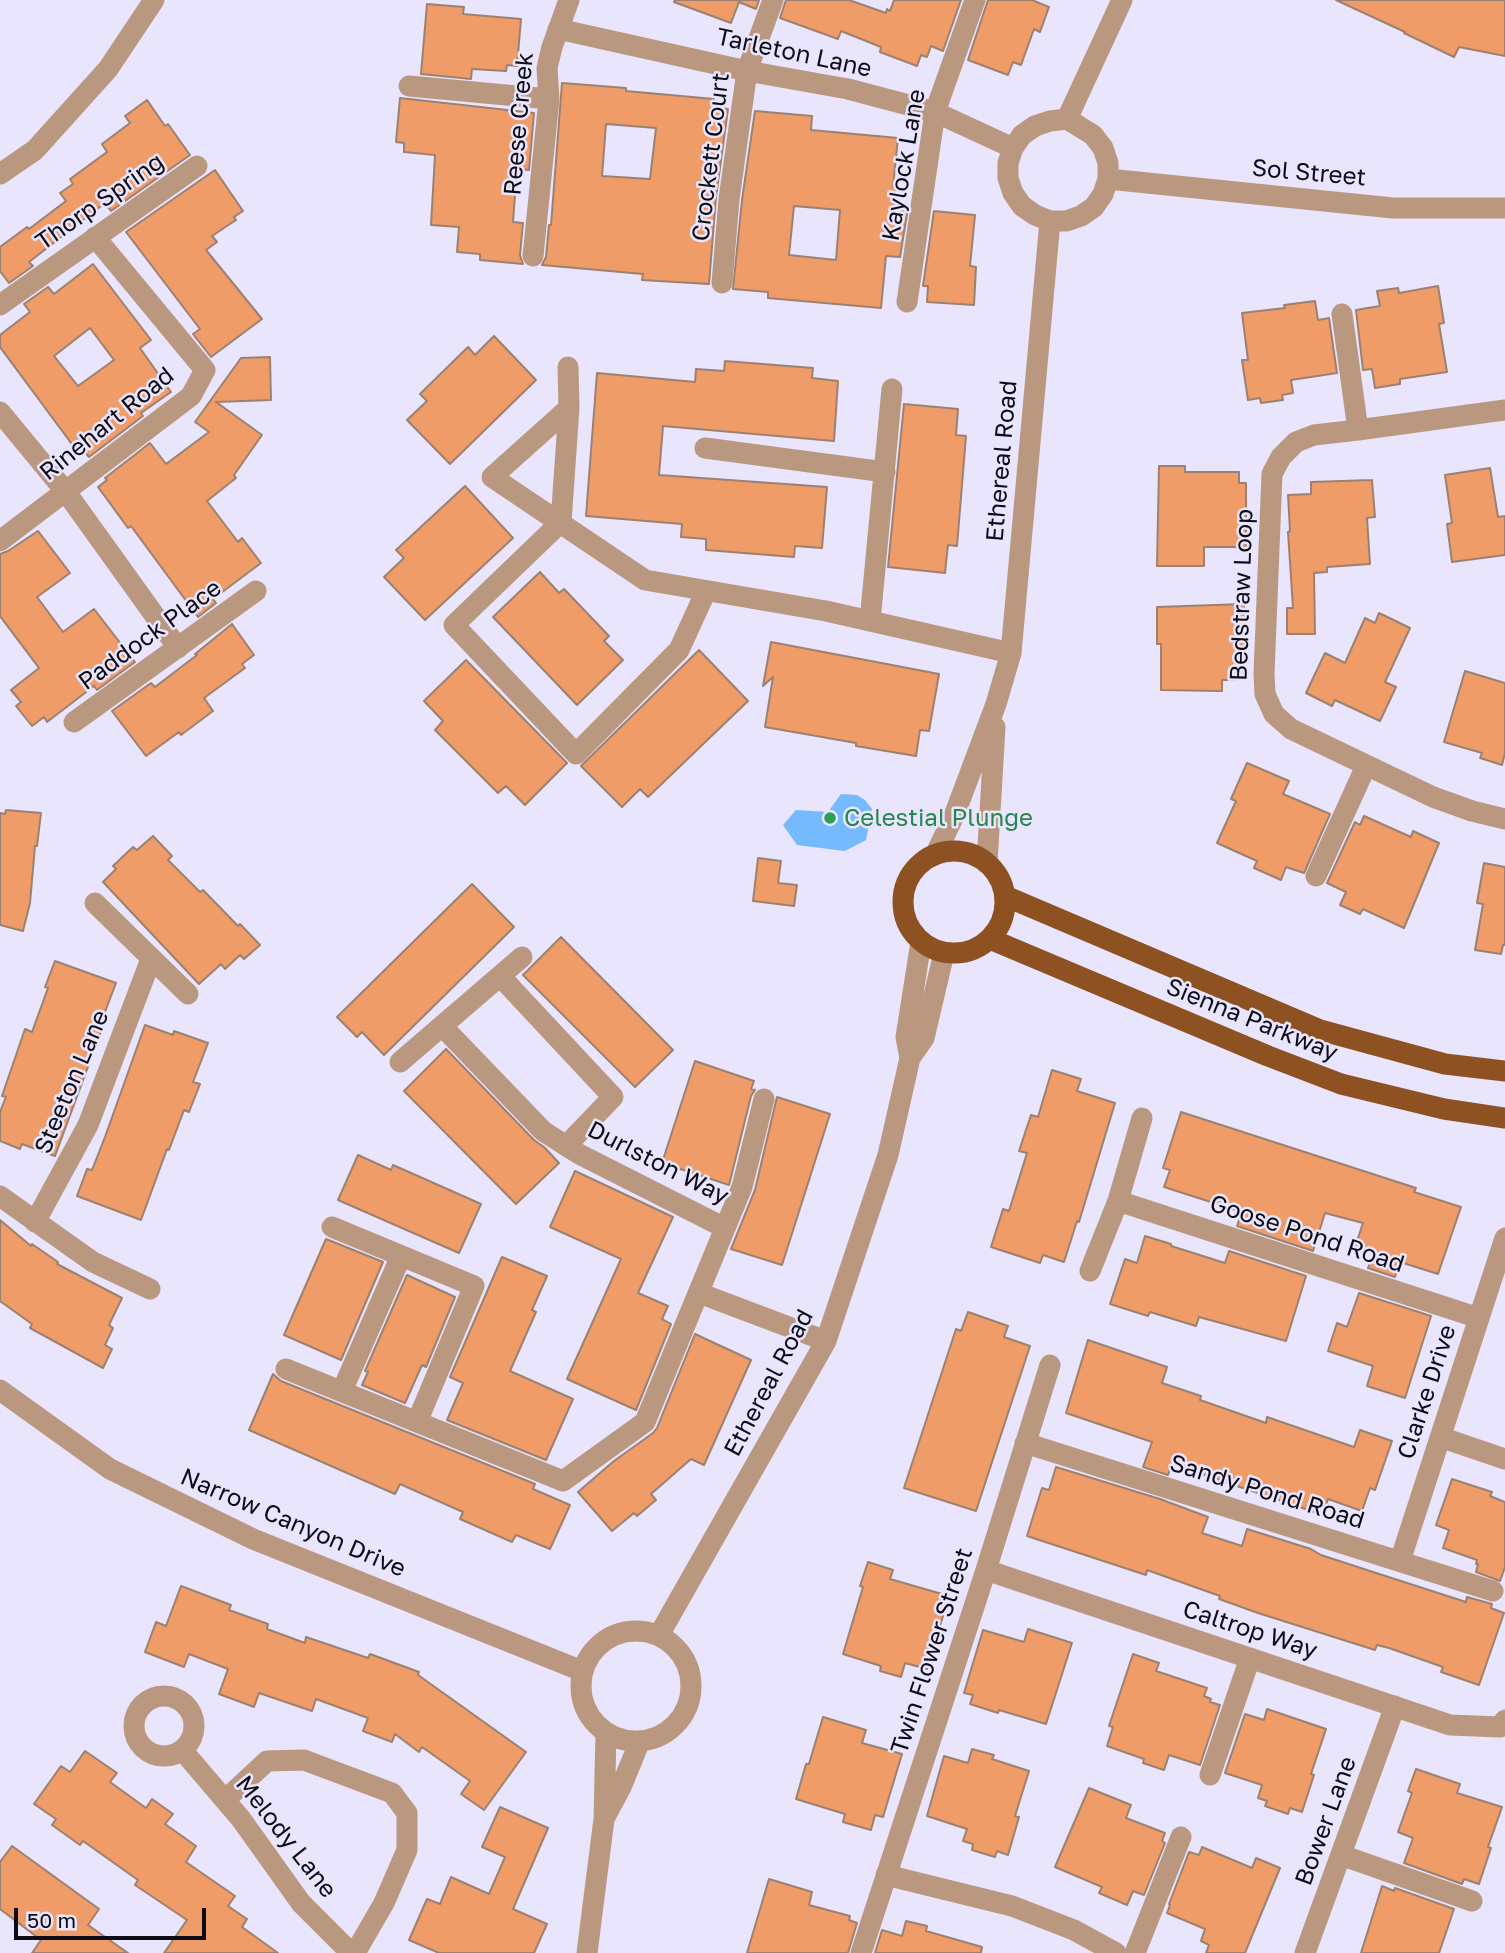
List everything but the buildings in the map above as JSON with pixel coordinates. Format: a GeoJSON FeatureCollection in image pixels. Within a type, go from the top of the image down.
{"type":"FeatureCollection","features":[{"type":"Feature","properties":{"kind":"main road"},"geometry":{"type":"LineString","coordinates":[[921,942],[944,953],[969,951],[990,939],[1004,912],[1005,896],[996,873],[987,863],[962,852],[948,851],[935,855]]}},
{"type":"Feature","properties":{"kind":"main road","name":"Ethereal Road"},"geometry":{"type":"LineString","coordinates":[[921,942],[911,931],[905,918],[903,895],[909,877],[920,864],[935,855]]}},
{"type":"Feature","properties":{"kind":"main road","name":"Sienna Parkway"},"geometry":{"type":"LineString","coordinates":[[1005,896],[1320,1030],[1445,1064],[1505,1071]]}},
{"type":"Feature","properties":{"kind":"main road","name":"Sienna Parkway"},"geometry":{"type":"LineString","coordinates":[[990,939],[1341,1084],[1444,1109],[1505,1118]]}},
{"type":"Feature","properties":{"kind":"street"},"geometry":{"type":"LineString","coordinates":[[0,174],[35,150],[108,69],[154,0]]}},
{"type":"Feature","properties":{"kind":"street","name":"Reese Creek"},"geometry":{"type":"LineString","coordinates":[[533,256],[549,99],[547,68],[569,0]]}},
{"type":"Feature","properties":{"kind":"street","name":"Crockett Court"},"geometry":{"type":"LineString","coordinates":[[722,283],[729,199],[747,71],[773,0]]}},
{"type":"Feature","properties":{"kind":"street","name":"Kaylock Lane"},"geometry":{"type":"LineString","coordinates":[[908,302],[934,112],[975,0]]}},
{"type":"Feature","properties":{"kind":"street"},"geometry":{"type":"LineString","coordinates":[[1067,119],[1122,0]]}},
{"type":"Feature","properties":{"kind":"street","name":"Tarleton Lane"},"geometry":{"type":"LineString","coordinates":[[558,29],[747,71],[848,89],[934,112],[1013,148]]}},
{"type":"Feature","properties":{"kind":"street"},"geometry":{"type":"LineString","coordinates":[[409,86],[549,99]]}},
{"type":"Feature","properties":{"kind":"street"},"geometry":{"type":"LineString","coordinates":[[1067,119],[1093,135],[1103,148],[1108,163],[1108,179],[1103,194],[1094,206],[1081,216],[1066,221],[1050,220],[1022,206],[1013,193],[1008,178],[1008,163],[1013,148],[1022,135],[1035,126],[1067,119]]}},
{"type":"Feature","properties":{"kind":"street","name":"Thorp Spring"},"geometry":{"type":"LineString","coordinates":[[0,305],[197,166]]}},
{"type":"Feature","properties":{"kind":"street","name":"Sol Street"},"geometry":{"type":"LineString","coordinates":[[1108,179],[1393,208],[1505,208]]}},
{"type":"Feature","properties":{"kind":"street","name":"Ethereal Road"},"geometry":{"type":"LineString","coordinates":[[935,855],[954,816],[996,704],[1010,653],[1050,220]]}},
{"type":"Feature","properties":{"kind":"street","name":"Rinehart Road"},"geometry":{"type":"LineString","coordinates":[[0,541],[191,396],[205,370],[95,237]]}},
{"type":"Feature","properties":{"kind":"street"},"geometry":{"type":"LineString","coordinates":[[1342,314],[1358,430]]}},
{"type":"Feature","properties":{"kind":"street"},"geometry":{"type":"LineString","coordinates":[[568,367],[569,408],[561,522],[454,625],[576,754],[679,650],[706,591]]}},
{"type":"Feature","properties":{"kind":"street"},"geometry":{"type":"LineString","coordinates":[[870,621],[892,389]]}},
{"type":"Feature","properties":{"kind":"street"},"geometry":{"type":"LineString","coordinates":[[569,408],[492,477],[645,580],[825,611],[1010,653]]}},
{"type":"Feature","properties":{"kind":"street","name":"Bedstraw Loop"},"geometry":{"type":"LineString","coordinates":[[1505,410],[1314,435],[1296,442],[1281,457],[1272,474],[1264,674],[1265,694],[1274,714],[1291,729],[1433,797],[1505,819]]}},
{"type":"Feature","properties":{"kind":"street"},"geometry":{"type":"LineString","coordinates":[[0,412],[66,492],[178,648]]}},
{"type":"Feature","properties":{"kind":"street"},"geometry":{"type":"LineString","coordinates":[[705,448],[885,472]]}},
{"type":"Feature","properties":{"kind":"street","name":"Paddock Place"},"geometry":{"type":"LineString","coordinates":[[74,723],[256,591]]}},
{"type":"Feature","properties":{"kind":"street","name":"Ethereal Road"},"geometry":{"type":"LineString","coordinates":[[987,863],[996,704]]}},
{"type":"Feature","properties":{"kind":"street"},"geometry":{"type":"LineString","coordinates":[[1316,876],[1366,766]]}},
{"type":"Feature","properties":{"kind":"street"},"geometry":{"type":"LineString","coordinates":[[95,903],[188,994]]}},
{"type":"Feature","properties":{"kind":"street","name":"Ethereal Road"},"geometry":{"type":"LineString","coordinates":[[910,1058],[906,1037],[921,942]]}},
{"type":"Feature","properties":{"kind":"street","name":"Ethereal Road"},"geometry":{"type":"LineString","coordinates":[[659,1635],[826,1341],[888,1155],[910,1058],[924,1038],[944,953]]}},
{"type":"Feature","properties":{"kind":"street"},"geometry":{"type":"LineString","coordinates":[[400,1062],[522,957]]}},
{"type":"Feature","properties":{"kind":"street","name":"Steeton Lane"},"geometry":{"type":"LineString","coordinates":[[35,1222],[88,1125],[151,959]]}},
{"type":"Feature","properties":{"kind":"street","name":"Durlston Way"},"geometry":{"type":"LineString","coordinates":[[500,976],[613,1097],[566,1146]]}},
{"type":"Feature","properties":{"kind":"street","name":"Durlston Way"},"geometry":{"type":"LineString","coordinates":[[442,1026],[543,1131],[566,1146],[725,1228]]}},
{"type":"Feature","properties":{"kind":"street"},"geometry":{"type":"LineString","coordinates":[[286,1369],[563,1482],[645,1422],[742,1186],[764,1099]]}},
{"type":"Feature","properties":{"kind":"street"},"geometry":{"type":"LineString","coordinates":[[1090,1271],[1118,1201],[1142,1118]]}},
{"type":"Feature","properties":{"kind":"street"},"geometry":{"type":"LineString","coordinates":[[0,1195],[93,1262],[150,1289]]}},
{"type":"Feature","properties":{"kind":"street","name":"Goose Pond Road"},"geometry":{"type":"LineString","coordinates":[[1118,1201],[1479,1318]]}},
{"type":"Feature","properties":{"kind":"street"},"geometry":{"type":"LineString","coordinates":[[332,1227],[474,1286],[417,1422]]}},
{"type":"Feature","properties":{"kind":"street","name":"Clarke Drive"},"geometry":{"type":"LineString","coordinates":[[1400,1561],[1505,1238]]}},
{"type":"Feature","properties":{"kind":"street"},"geometry":{"type":"LineString","coordinates":[[342,1391],[401,1256]]}},
{"type":"Feature","properties":{"kind":"street"},"geometry":{"type":"LineString","coordinates":[[699,1293],[826,1341]]}},
{"type":"Feature","properties":{"kind":"street","name":"Twin Flower Street"},"geometry":{"type":"LineString","coordinates":[[861,1953],[1050,1365]]}},
{"type":"Feature","properties":{"kind":"street","name":"Narrow Canyon Drive"},"geometry":{"type":"LineString","coordinates":[[0,1390],[110,1469],[253,1539],[582,1671]]}},
{"type":"Feature","properties":{"kind":"street"},"geometry":{"type":"LineString","coordinates":[[1440,1437],[1505,1459]]}},
{"type":"Feature","properties":{"kind":"street","name":"Sandy Pond Road"},"geometry":{"type":"LineString","coordinates":[[1025,1443],[1493,1591]]}},
{"type":"Feature","properties":{"kind":"street","name":"Caltrop Way"},"geometry":{"type":"LineString","coordinates":[[986,1570],[1450,1724],[1502,1723]]}},
{"type":"Feature","properties":{"kind":"street"},"geometry":{"type":"LineString","coordinates":[[627,1631],[659,1635],[673,1644],[690,1672],[688,1705],[680,1720],[653,1739],[620,1739],[592,1720],[584,1705],[580,1688],[582,1671],[599,1644],[612,1636],[627,1631]]}},
{"type":"Feature","properties":{"kind":"street"},"geometry":{"type":"LineString","coordinates":[[1210,1775],[1250,1658]]}},
{"type":"Feature","properties":{"kind":"street","name":"Bower Lane"},"geometry":{"type":"LineString","coordinates":[[1305,1953],[1395,1706]]}},
{"type":"Feature","properties":{"kind":"street"},"geometry":{"type":"LineString","coordinates":[[587,1953],[604,1819],[606,1732]]}},
{"type":"Feature","properties":{"kind":"street"},"geometry":{"type":"LineString","coordinates":[[604,1819],[640,1741]]}},
{"type":"Feature","properties":{"kind":"street","name":"Melody Lane"},"geometry":{"type":"LineString","coordinates":[[183,1751],[225,1800],[301,1902],[353,1953]]}},
{"type":"Feature","properties":{"kind":"street"},"geometry":{"type":"LineString","coordinates":[[225,1800],[267,1761],[303,1760],[393,1794],[407,1813],[407,1850],[384,1903],[353,1953]]}},
{"type":"Feature","properties":{"kind":"street"},"geometry":{"type":"LineString","coordinates":[[1135,1953],[1181,1837]]}},
{"type":"Feature","properties":{"kind":"street"},"geometry":{"type":"LineString","coordinates":[[1341,1856],[1472,1901]]}},
{"type":"Feature","properties":{"kind":"street"},"geometry":{"type":"LineString","coordinates":[[886,1875],[1012,1906],[1074,1930],[1116,1953]]}},
{"type":"Feature","properties":{"kind":"water","name":"Celestial Plunge"},"geometry":{"type":"Polygon","coordinates":[[[841,794],[857,795],[872,809],[866,840],[845,851],[797,845],[783,825],[796,810],[828,812],[841,794]]]}},
{"type":"Feature","properties":{"kind":"place","name":"Celestial Plunge"},"geometry":{"type":"Point","coordinates":[830,818]}}]}
